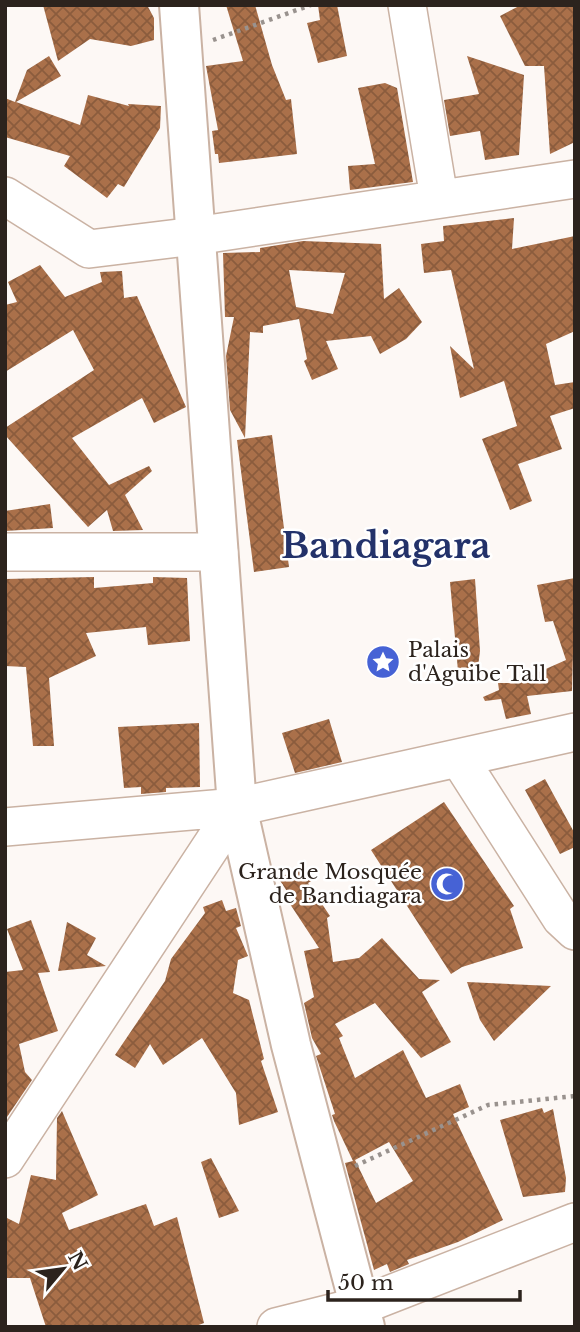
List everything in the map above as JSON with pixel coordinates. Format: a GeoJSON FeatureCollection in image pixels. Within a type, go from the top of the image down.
{"type":"FeatureCollection","features":[{"type":"Feature","properties":{"kind":"main road"},"geometry":{"type":"LineString","coordinates":[[179,5],[237,807],[291,1045],[362,1316]]}},
{"type":"Feature","properties":{"kind":"street"},"geometry":{"type":"LineString","coordinates":[[407,5],[439,198]]}},
{"type":"Feature","properties":{"kind":"street"},"geometry":{"type":"LineString","coordinates":[[5,196],[89,249],[195,236],[575,179]]}},
{"type":"Feature","properties":{"kind":"street"},"geometry":{"type":"LineString","coordinates":[[5,552],[219,552]]}},
{"type":"Feature","properties":{"kind":"street"},"geometry":{"type":"LineString","coordinates":[[5,827],[237,807],[460,760],[575,732]]}},
{"type":"Feature","properties":{"kind":"street"},"geometry":{"type":"LineString","coordinates":[[460,760],[561,918],[575,931]]}},
{"type":"Feature","properties":{"kind":"street"},"geometry":{"type":"LineString","coordinates":[[5,1159],[237,807]]}},
{"type":"Feature","properties":{"kind":"street"},"geometry":{"type":"LineString","coordinates":[[276,1327],[362,1316],[575,1222]]}},
{"type":"Feature","properties":{"kind":"path"},"geometry":{"type":"LineString","coordinates":[[182,51],[311,5]]}},
{"type":"Feature","properties":{"kind":"path"},"geometry":{"type":"LineString","coordinates":[[327,1180],[488,1105],[575,1096]]}},
{"type":"Feature","properties":{"kind":"building"},"geometry":{"type":"Polygon","coordinates":[[[43,5],[147,5],[154,18],[154,40],[131,46],[90,39],[58,61],[43,5]]]}},
{"type":"Feature","properties":{"kind":"building"},"geometry":{"type":"Polygon","coordinates":[[[226,5],[255,5],[272,65],[286,100],[291,99],[297,154],[219,163],[212,131],[218,130],[206,66],[243,61],[226,5]]]}},
{"type":"Feature","properties":{"kind":"building"},"geometry":{"type":"Polygon","coordinates":[[[318,5],[337,5],[347,56],[318,63],[307,23],[320,20],[318,5]]]}},
{"type":"Feature","properties":{"kind":"building"},"geometry":{"type":"Polygon","coordinates":[[[521,5],[575,5],[575,142],[550,154],[544,66],[525,66],[500,16],[521,5]]]}},
{"type":"Feature","properties":{"kind":"building"},"geometry":{"type":"Polygon","coordinates":[[[49,56],[61,76],[16,102],[80,125],[88,95],[129,106],[128,104],[161,106],[160,128],[124,187],[118,184],[107,198],[64,166],[70,156],[5,137],[5,98],[15,102],[27,70],[49,56]]]}},
{"type":"Feature","properties":{"kind":"building"},"geometry":{"type":"Polygon","coordinates":[[[467,56],[524,75],[519,155],[485,160],[480,131],[450,136],[444,100],[479,94],[467,56]]]}},
{"type":"Feature","properties":{"kind":"building"},"geometry":{"type":"Polygon","coordinates":[[[385,83],[397,88],[413,182],[350,190],[348,166],[375,164],[358,88],[385,83]]]}},
{"type":"Feature","properties":{"kind":"building"},"geometry":{"type":"Polygon","coordinates":[[[514,218],[512,249],[575,236],[575,331],[546,344],[555,385],[575,382],[575,408],[550,416],[562,449],[518,464],[532,501],[510,510],[482,439],[517,426],[504,381],[460,398],[450,346],[474,369],[451,270],[424,273],[421,244],[444,241],[443,226],[514,218]]]}},
{"type":"Feature","properties":{"kind":"building"},"geometry":{"type":"Polygon","coordinates":[[[303,241],[381,244],[384,299],[399,288],[422,322],[406,339],[380,354],[371,336],[326,341],[338,369],[312,380],[304,361],[307,359],[299,319],[263,326],[263,333],[250,332],[245,438],[230,410],[226,356],[234,317],[225,317],[223,253],[260,252],[260,248],[303,241]],[[289,270],[296,307],[333,314],[345,273],[289,270]]]}},
{"type":"Feature","properties":{"kind":"building"},"geometry":{"type":"Polygon","coordinates":[[[40,265],[65,297],[102,282],[100,272],[122,271],[124,298],[137,296],[186,407],[154,423],[142,398],[72,438],[109,485],[149,466],[152,471],[125,495],[143,530],[113,531],[107,510],[88,527],[5,435],[5,428],[94,370],[73,330],[5,372],[5,305],[17,302],[8,282],[40,265]]]}},
{"type":"Feature","properties":{"kind":"building"},"geometry":{"type":"Polygon","coordinates":[[[272,435],[289,567],[254,572],[237,440],[272,435]]]}},
{"type":"Feature","properties":{"kind":"building"},"geometry":{"type":"Polygon","coordinates":[[[50,504],[53,528],[5,531],[5,511],[50,504]]]}},
{"type":"Feature","properties":{"kind":"building"},"geometry":{"type":"Polygon","coordinates":[[[94,577],[94,588],[153,583],[153,577],[187,578],[190,641],[148,645],[146,627],[86,633],[96,656],[49,678],[54,746],[33,746],[26,667],[5,666],[5,579],[94,577]]]}},
{"type":"Feature","properties":{"kind":"building"},"geometry":{"type":"Polygon","coordinates":[[[575,578],[572,691],[527,696],[531,714],[506,719],[501,699],[485,701],[483,697],[499,690],[498,683],[514,683],[566,660],[553,621],[545,622],[537,585],[575,578]]]}},
{"type":"Feature","properties":{"kind":"building"},"geometry":{"type":"Polygon","coordinates":[[[475,579],[480,651],[478,667],[458,671],[450,582],[475,579]]]}},
{"type":"Feature","properties":{"kind":"building"},"geometry":{"type":"Polygon","coordinates":[[[329,719],[342,762],[295,773],[282,733],[329,719]]]}},
{"type":"Feature","properties":{"kind":"building"},"geometry":{"type":"Polygon","coordinates":[[[199,723],[200,787],[166,788],[166,792],[141,794],[141,787],[124,788],[118,727],[199,723]]]}},
{"type":"Feature","properties":{"kind":"building"},"geometry":{"type":"Polygon","coordinates":[[[545,779],[575,834],[575,847],[560,854],[525,790],[545,779]]]}},
{"type":"Feature","properties":{"kind":"building"},"geometry":{"type":"Polygon","coordinates":[[[444,802],[514,906],[510,909],[523,948],[462,967],[451,974],[371,850],[444,802]]]}},
{"type":"Feature","properties":{"kind":"building"},"geometry":{"type":"Polygon","coordinates":[[[302,864],[313,880],[308,883],[330,916],[327,918],[333,962],[359,958],[382,938],[419,979],[440,980],[422,992],[451,1042],[421,1058],[375,1003],[335,1024],[343,1036],[339,1038],[355,1078],[403,1050],[426,1098],[460,1084],[469,1107],[453,1114],[503,1220],[458,1242],[407,1260],[409,1264],[390,1272],[387,1264],[374,1270],[345,1163],[353,1161],[332,1115],[335,1114],[316,1056],[321,1054],[312,1038],[304,1003],[314,997],[304,951],[319,948],[290,904],[294,902],[279,879],[302,864]],[[389,1142],[355,1160],[376,1203],[413,1181],[389,1142]]]}},
{"type":"Feature","properties":{"kind":"building"},"geometry":{"type":"Polygon","coordinates":[[[222,900],[226,911],[236,908],[241,926],[236,928],[248,956],[238,960],[233,993],[249,1000],[264,1059],[261,1061],[278,1112],[239,1125],[236,1093],[202,1038],[163,1065],[150,1044],[135,1068],[115,1055],[165,981],[171,959],[205,913],[203,907],[222,900]]]}},
{"type":"Feature","properties":{"kind":"building"},"geometry":{"type":"Polygon","coordinates":[[[31,920],[50,972],[38,973],[58,1031],[19,1044],[25,1072],[32,1080],[5,1120],[5,972],[23,970],[7,929],[31,920]]]}},
{"type":"Feature","properties":{"kind":"building"},"geometry":{"type":"Polygon","coordinates":[[[67,922],[96,938],[87,955],[106,966],[58,971],[67,922]]]}},
{"type":"Feature","properties":{"kind":"building"},"geometry":{"type":"Polygon","coordinates":[[[467,982],[551,986],[494,1041],[480,1020],[467,982]]]}},
{"type":"Feature","properties":{"kind":"building"},"geometry":{"type":"Polygon","coordinates":[[[542,1108],[544,1113],[553,1109],[566,1178],[565,1192],[523,1197],[500,1120],[542,1108]]]}},
{"type":"Feature","properties":{"kind":"building"},"geometry":{"type":"Polygon","coordinates":[[[62,1111],[98,1195],[62,1213],[69,1230],[146,1204],[154,1226],[177,1217],[204,1323],[193,1327],[46,1327],[30,1278],[5,1278],[5,1217],[19,1224],[31,1175],[56,1180],[57,1118],[62,1111]]]}},
{"type":"Feature","properties":{"kind":"building"},"geometry":{"type":"Polygon","coordinates":[[[211,1158],[239,1211],[219,1218],[201,1162],[211,1158]]]}},
{"type":"Feature","properties":{"kind":"place","name":"Palais d'Aguibe Tall"},"geometry":{"type":"Point","coordinates":[383,662]}},
{"type":"Feature","properties":{"kind":"place","name":"Grande Mosquée de Bandiagara"},"geometry":{"type":"Point","coordinates":[447,884]}},
{"type":"Feature","properties":{"kind":"district","name":"Bandiagara"},"geometry":{"type":"Point","coordinates":[386,546]}}]}
